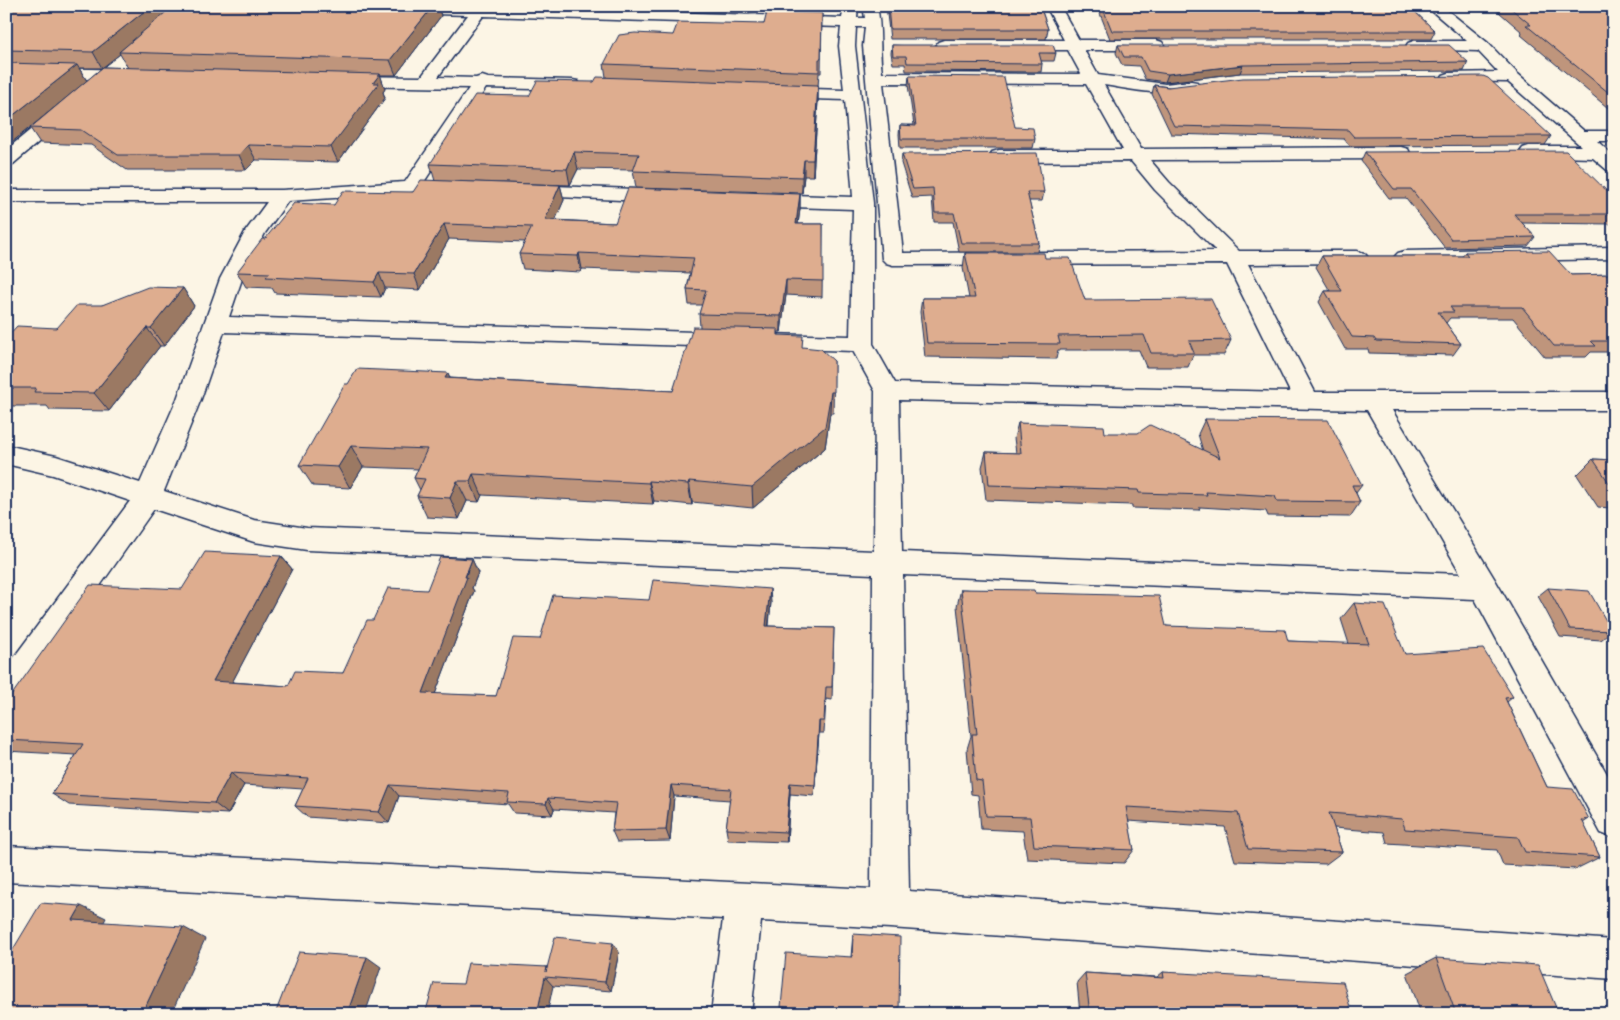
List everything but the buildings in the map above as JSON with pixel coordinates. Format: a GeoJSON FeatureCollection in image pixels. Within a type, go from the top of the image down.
{"type":"FeatureCollection","features":[{"type":"Feature","properties":{"kind":"street"},"geometry":{"type":"LineString","coordinates":[[1053,6],[1117,126],[1135,154],[1162,186],[1235,259],[1307,401]]}},
{"type":"Feature","properties":{"kind":"street"},"geometry":{"type":"LineString","coordinates":[[1433,6],[1482,46],[1512,77],[1614,166]]}},
{"type":"Feature","properties":{"kind":"street"},"geometry":{"type":"LineString","coordinates":[[387,8],[482,8],[860,25],[891,46]]}},
{"type":"Feature","properties":{"kind":"street"},"geometry":{"type":"LineString","coordinates":[[425,83],[482,8]]}},
{"type":"Feature","properties":{"kind":"street"},"geometry":{"type":"LineString","coordinates":[[860,25],[874,78],[889,156],[893,259],[896,260],[1235,259],[1614,254]]}},
{"type":"Feature","properties":{"kind":"street"},"geometry":{"type":"LineString","coordinates":[[860,25],[853,95],[863,203],[861,344],[886,391],[890,909]]}},
{"type":"Feature","properties":{"kind":"street"},"geometry":{"type":"LineString","coordinates":[[929,45],[1173,45]]}},
{"type":"Feature","properties":{"kind":"street"},"geometry":{"type":"LineString","coordinates":[[1402,46],[1482,46]]}},
{"type":"Feature","properties":{"kind":"street"},"geometry":{"type":"LineString","coordinates":[[93,87],[123,62]]}},
{"type":"Feature","properties":{"kind":"street"},"geometry":{"type":"LineString","coordinates":[[6,72],[148,75]]}},
{"type":"Feature","properties":{"kind":"street"},"geometry":{"type":"LineString","coordinates":[[1434,78],[1512,77]]}},
{"type":"Feature","properties":{"kind":"street"},"geometry":{"type":"LineString","coordinates":[[874,78],[1093,79],[1165,89],[1202,84]]}},
{"type":"Feature","properties":{"kind":"street"},"geometry":{"type":"LineString","coordinates":[[326,80],[425,83],[482,82],[589,86]]}},
{"type":"Feature","properties":{"kind":"street"},"geometry":{"type":"LineString","coordinates":[[411,187],[482,82]]}},
{"type":"Feature","properties":{"kind":"street"},"geometry":{"type":"LineString","coordinates":[[765,92],[853,95]]}},
{"type":"Feature","properties":{"kind":"street"},"geometry":{"type":"LineString","coordinates":[[6,160],[78,100]]}},
{"type":"Feature","properties":{"kind":"street"},"geometry":{"type":"LineString","coordinates":[[1580,136],[1614,136]]}},
{"type":"Feature","properties":{"kind":"street"},"geometry":{"type":"LineString","coordinates":[[1509,152],[1598,152]]}},
{"type":"Feature","properties":{"kind":"street"},"geometry":{"type":"LineString","coordinates":[[980,156],[1420,153]]}},
{"type":"Feature","properties":{"kind":"street"},"geometry":{"type":"LineString","coordinates":[[6,196],[282,196],[411,187],[470,189]]}},
{"type":"Feature","properties":{"kind":"street"},"geometry":{"type":"LineString","coordinates":[[509,191],[676,197]]}},
{"type":"Feature","properties":{"kind":"street"},"geometry":{"type":"LineString","coordinates":[[6,694],[148,496],[189,399],[214,324],[242,254],[255,232],[282,196]]}},
{"type":"Feature","properties":{"kind":"street"},"geometry":{"type":"LineString","coordinates":[[745,199],[863,203]]}},
{"type":"Feature","properties":{"kind":"street"},"geometry":{"type":"LineString","coordinates":[[214,324],[861,344]]}},
{"type":"Feature","properties":{"kind":"street"},"geometry":{"type":"LineString","coordinates":[[886,391],[1307,401],[1614,401]]}},
{"type":"Feature","properties":{"kind":"street"},"geometry":{"type":"LineString","coordinates":[[1374,401],[1484,587],[1614,821]]}},
{"type":"Feature","properties":{"kind":"street"},"geometry":{"type":"LineString","coordinates":[[6,454],[56,466],[254,531],[307,540],[1484,587]]}},
{"type":"Feature","properties":{"kind":"street"},"geometry":{"type":"LineString","coordinates":[[6,864],[890,909],[1614,960]]}},
{"type":"Feature","properties":{"kind":"street"},"geometry":{"type":"LineString","coordinates":[[731,1014],[744,902]]}}]}
